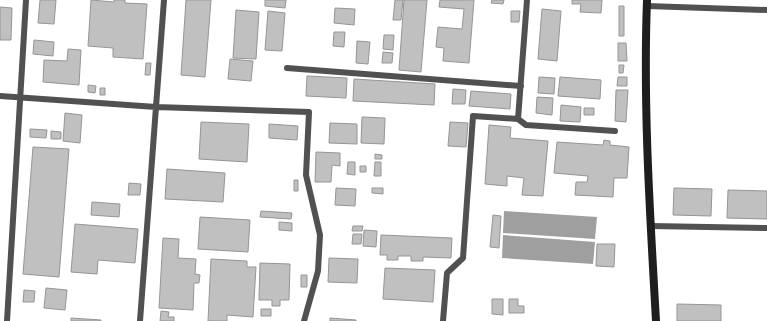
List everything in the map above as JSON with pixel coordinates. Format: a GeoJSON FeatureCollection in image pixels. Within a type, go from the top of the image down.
{"type":"FeatureCollection","features":[{"type":"Feature","properties":{"kind":"street"},"geometry":{"type":"LineString","coordinates":[[647,3],[646,76],[656,321]]}},
{"type":"Feature","properties":{"kind":"lane"},"geometry":{"type":"LineString","coordinates":[[7,321],[22,98],[26,0]]}},
{"type":"Feature","properties":{"kind":"lane"},"geometry":{"type":"LineString","coordinates":[[140,321],[164,0]]}},
{"type":"Feature","properties":{"kind":"lane"},"geometry":{"type":"LineString","coordinates":[[518,119],[527,0]]}},
{"type":"Feature","properties":{"kind":"lane"},"geometry":{"type":"LineString","coordinates":[[715,8],[716,0]]}},
{"type":"Feature","properties":{"kind":"lane"},"geometry":{"type":"LineString","coordinates":[[647,3],[767,10]]}},
{"type":"Feature","properties":{"kind":"lane"},"geometry":{"type":"LineString","coordinates":[[287,68],[521,86]]}},
{"type":"Feature","properties":{"kind":"lane"},"geometry":{"type":"LineString","coordinates":[[0,96],[156,107],[309,112],[306,175],[320,235],[318,271],[304,321]]}},
{"type":"Feature","properties":{"kind":"lane"},"geometry":{"type":"LineString","coordinates":[[443,321],[447,273],[463,258],[473,116],[518,119],[526,125],[615,131]]}},
{"type":"Feature","properties":{"kind":"lane"},"geometry":{"type":"LineString","coordinates":[[651,226],[767,228]]}},
{"type":"Feature","properties":{"kind":"shaded area"},"geometry":{"type":"Polygon","coordinates":[[[504,211],[597,217],[595,239],[503,233],[504,211]]]}},
{"type":"Feature","properties":{"kind":"shaded area"},"geometry":{"type":"Polygon","coordinates":[[[503,235],[595,242],[593,264],[502,258],[503,235]]]}},
{"type":"Feature","properties":{"kind":"building"},"geometry":{"type":"Polygon","coordinates":[[[40,0],[56,0],[54,24],[38,23],[40,0]]]}},
{"type":"Feature","properties":{"kind":"building"},"geometry":{"type":"Polygon","coordinates":[[[91,0],[114,2],[114,0],[125,0],[125,3],[147,4],[143,59],[113,57],[113,48],[88,46],[91,0]]]}},
{"type":"Feature","properties":{"kind":"building"},"geometry":{"type":"Polygon","coordinates":[[[186,0],[211,0],[205,77],[181,75],[186,0]]]}},
{"type":"Feature","properties":{"kind":"building"},"geometry":{"type":"Polygon","coordinates":[[[265,0],[286,0],[285,8],[265,6],[265,0]]]}},
{"type":"Feature","properties":{"kind":"building"},"geometry":{"type":"Polygon","coordinates":[[[395,0],[403,0],[401,20],[393,20],[395,0]]]}},
{"type":"Feature","properties":{"kind":"building"},"geometry":{"type":"Polygon","coordinates":[[[404,0],[427,0],[421,72],[399,70],[404,0]]]}},
{"type":"Feature","properties":{"kind":"building"},"geometry":{"type":"Polygon","coordinates":[[[440,0],[474,0],[469,63],[443,61],[444,48],[436,47],[438,27],[462,29],[464,9],[439,7],[440,0]]]}},
{"type":"Feature","properties":{"kind":"building"},"geometry":{"type":"Polygon","coordinates":[[[492,0],[504,0],[503,4],[491,3],[492,0]]]}},
{"type":"Feature","properties":{"kind":"building"},"geometry":{"type":"Polygon","coordinates":[[[572,0],[602,0],[601,13],[580,12],[581,4],[572,4],[572,0]]]}},
{"type":"Feature","properties":{"kind":"building"},"geometry":{"type":"Polygon","coordinates":[[[619,6],[624,6],[624,36],[619,36],[619,6]]]}},
{"type":"Feature","properties":{"kind":"building"},"geometry":{"type":"Polygon","coordinates":[[[0,7],[12,8],[11,40],[0,40],[0,7]]]}},
{"type":"Feature","properties":{"kind":"building"},"geometry":{"type":"Polygon","coordinates":[[[335,8],[355,9],[354,25],[334,23],[335,8]]]}},
{"type":"Feature","properties":{"kind":"building"},"geometry":{"type":"Polygon","coordinates":[[[542,9],[561,11],[557,61],[538,59],[542,9]]]}},
{"type":"Feature","properties":{"kind":"building"},"geometry":{"type":"Polygon","coordinates":[[[236,10],[259,12],[256,59],[233,58],[236,10]]]}},
{"type":"Feature","properties":{"kind":"building"},"geometry":{"type":"Polygon","coordinates":[[[268,11],[285,13],[282,51],[265,50],[268,11]]]}},
{"type":"Feature","properties":{"kind":"building"},"geometry":{"type":"Polygon","coordinates":[[[511,11],[520,11],[519,22],[511,22],[511,11]]]}},
{"type":"Feature","properties":{"kind":"building"},"geometry":{"type":"Polygon","coordinates":[[[334,32],[345,32],[344,47],[333,46],[334,32]]]}},
{"type":"Feature","properties":{"kind":"building"},"geometry":{"type":"Polygon","coordinates":[[[384,35],[394,35],[393,50],[383,49],[384,35]]]}},
{"type":"Feature","properties":{"kind":"building"},"geometry":{"type":"Polygon","coordinates":[[[34,40],[54,42],[53,56],[33,54],[34,40]]]}},
{"type":"Feature","properties":{"kind":"building"},"geometry":{"type":"Polygon","coordinates":[[[357,41],[370,42],[368,64],[356,63],[357,41]]]}},
{"type":"Feature","properties":{"kind":"building"},"geometry":{"type":"Polygon","coordinates":[[[618,43],[626,43],[627,61],[618,61],[618,43]]]}},
{"type":"Feature","properties":{"kind":"building"},"geometry":{"type":"Polygon","coordinates":[[[68,49],[81,50],[79,85],[43,82],[44,60],[67,61],[68,49]]]}},
{"type":"Feature","properties":{"kind":"building"},"geometry":{"type":"Polygon","coordinates":[[[383,52],[393,53],[392,63],[382,63],[383,52]]]}},
{"type":"Feature","properties":{"kind":"building"},"geometry":{"type":"Polygon","coordinates":[[[230,59],[253,61],[251,81],[228,79],[230,59]]]}},
{"type":"Feature","properties":{"kind":"building"},"geometry":{"type":"Polygon","coordinates":[[[146,63],[151,63],[150,75],[145,75],[146,63]]]}},
{"type":"Feature","properties":{"kind":"building"},"geometry":{"type":"Polygon","coordinates":[[[619,65],[624,65],[623,73],[619,73],[619,65]]]}},
{"type":"Feature","properties":{"kind":"building"},"geometry":{"type":"Polygon","coordinates":[[[307,76],[347,78],[346,98],[306,96],[307,76]]]}},
{"type":"Feature","properties":{"kind":"building"},"geometry":{"type":"Polygon","coordinates":[[[539,77],[555,78],[554,94],[538,93],[539,77]]]}},
{"type":"Feature","properties":{"kind":"building"},"geometry":{"type":"Polygon","coordinates":[[[560,77],[601,80],[600,99],[558,96],[560,77]]]}},
{"type":"Feature","properties":{"kind":"building"},"geometry":{"type":"Polygon","coordinates":[[[618,77],[627,77],[627,86],[617,86],[618,77]]]}},
{"type":"Feature","properties":{"kind":"building"},"geometry":{"type":"Polygon","coordinates":[[[354,79],[435,84],[434,105],[353,101],[354,79]]]}},
{"type":"Feature","properties":{"kind":"building"},"geometry":{"type":"Polygon","coordinates":[[[88,85],[96,86],[95,93],[88,92],[88,85]]]}},
{"type":"Feature","properties":{"kind":"building"},"geometry":{"type":"Polygon","coordinates":[[[100,88],[105,88],[105,95],[100,95],[100,88]]]}},
{"type":"Feature","properties":{"kind":"building"},"geometry":{"type":"Polygon","coordinates":[[[453,89],[466,90],[465,104],[452,104],[453,89]]]}},
{"type":"Feature","properties":{"kind":"building"},"geometry":{"type":"Polygon","coordinates":[[[616,90],[628,90],[626,122],[615,121],[616,90]]]}},
{"type":"Feature","properties":{"kind":"building"},"geometry":{"type":"Polygon","coordinates":[[[471,91],[511,94],[510,109],[469,106],[471,91]]]}},
{"type":"Feature","properties":{"kind":"building"},"geometry":{"type":"Polygon","coordinates":[[[537,97],[553,98],[552,115],[536,113],[537,97]]]}},
{"type":"Feature","properties":{"kind":"building"},"geometry":{"type":"Polygon","coordinates":[[[561,105],[581,107],[580,122],[560,121],[561,105]]]}},
{"type":"Feature","properties":{"kind":"building"},"geometry":{"type":"Polygon","coordinates":[[[584,108],[594,108],[594,115],[584,115],[584,108]]]}},
{"type":"Feature","properties":{"kind":"building"},"geometry":{"type":"Polygon","coordinates":[[[65,113],[82,115],[80,143],[63,141],[65,113]]]}},
{"type":"Feature","properties":{"kind":"building"},"geometry":{"type":"Polygon","coordinates":[[[362,117],[385,118],[384,144],[361,143],[362,117]]]}},
{"type":"Feature","properties":{"kind":"building"},"geometry":{"type":"Polygon","coordinates":[[[201,122],[249,124],[247,162],[199,159],[201,122]]]}},
{"type":"Feature","properties":{"kind":"building"},"geometry":{"type":"Polygon","coordinates":[[[450,122],[468,123],[466,147],[448,146],[450,122]]]}},
{"type":"Feature","properties":{"kind":"building"},"geometry":{"type":"Polygon","coordinates":[[[330,123],[357,124],[357,144],[329,143],[330,123]]]}},
{"type":"Feature","properties":{"kind":"building"},"geometry":{"type":"Polygon","coordinates":[[[269,124],[298,126],[297,140],[269,138],[269,124]]]}},
{"type":"Feature","properties":{"kind":"building"},"geometry":{"type":"Polygon","coordinates":[[[489,125],[511,127],[510,138],[548,141],[543,196],[522,195],[524,178],[507,176],[507,186],[485,184],[489,125]]]}},
{"type":"Feature","properties":{"kind":"building"},"geometry":{"type":"Polygon","coordinates":[[[30,129],[47,130],[46,138],[30,137],[30,129]]]}},
{"type":"Feature","properties":{"kind":"building"},"geometry":{"type":"Polygon","coordinates":[[[51,131],[61,132],[61,139],[51,139],[51,131]]]}},
{"type":"Feature","properties":{"kind":"building"},"geometry":{"type":"Polygon","coordinates":[[[604,140],[610,141],[610,145],[629,147],[627,178],[614,178],[613,197],[575,195],[576,182],[587,182],[588,176],[554,173],[557,142],[603,145],[604,140]]]}},
{"type":"Feature","properties":{"kind":"building"},"geometry":{"type":"Polygon","coordinates":[[[33,147],[69,149],[59,277],[23,274],[33,147]]]}},
{"type":"Feature","properties":{"kind":"building"},"geometry":{"type":"Polygon","coordinates":[[[316,152],[340,153],[340,166],[332,165],[331,182],[315,182],[316,152]]]}},
{"type":"Feature","properties":{"kind":"building"},"geometry":{"type":"Polygon","coordinates":[[[375,154],[382,155],[382,159],[375,159],[375,154]]]}},
{"type":"Feature","properties":{"kind":"building"},"geometry":{"type":"Polygon","coordinates":[[[348,162],[355,162],[355,175],[347,174],[348,162]]]}},
{"type":"Feature","properties":{"kind":"building"},"geometry":{"type":"Polygon","coordinates":[[[375,162],[381,162],[381,176],[374,176],[375,162]]]}},
{"type":"Feature","properties":{"kind":"building"},"geometry":{"type":"Polygon","coordinates":[[[360,166],[366,166],[366,172],[360,172],[360,166]]]}},
{"type":"Feature","properties":{"kind":"building"},"geometry":{"type":"Polygon","coordinates":[[[167,169],[225,173],[223,202],[165,199],[167,169]]]}},
{"type":"Feature","properties":{"kind":"building"},"geometry":{"type":"Polygon","coordinates":[[[294,180],[298,180],[298,191],[294,191],[294,180]]]}},
{"type":"Feature","properties":{"kind":"building"},"geometry":{"type":"Polygon","coordinates":[[[129,183],[141,184],[140,195],[128,195],[129,183]]]}},
{"type":"Feature","properties":{"kind":"building"},"geometry":{"type":"Polygon","coordinates":[[[336,188],[356,189],[355,206],[335,205],[336,188]]]}},
{"type":"Feature","properties":{"kind":"building"},"geometry":{"type":"Polygon","coordinates":[[[372,188],[383,188],[383,194],[372,193],[372,188]]]}},
{"type":"Feature","properties":{"kind":"building"},"geometry":{"type":"Polygon","coordinates":[[[674,188],[712,189],[711,216],[673,215],[674,188]]]}},
{"type":"Feature","properties":{"kind":"building"},"geometry":{"type":"Polygon","coordinates":[[[728,190],[767,191],[767,219],[727,218],[728,190]]]}},
{"type":"Feature","properties":{"kind":"building"},"geometry":{"type":"Polygon","coordinates":[[[92,202],[120,204],[119,217],[91,215],[92,202]]]}},
{"type":"Feature","properties":{"kind":"building"},"geometry":{"type":"Polygon","coordinates":[[[261,211],[292,213],[291,219],[260,217],[261,211]]]}},
{"type":"Feature","properties":{"kind":"building"},"geometry":{"type":"Polygon","coordinates":[[[493,215],[501,216],[499,248],[490,247],[493,215]]]}},
{"type":"Feature","properties":{"kind":"building"},"geometry":{"type":"Polygon","coordinates":[[[200,217],[250,220],[248,252],[198,249],[200,217]]]}},
{"type":"Feature","properties":{"kind":"building"},"geometry":{"type":"Polygon","coordinates":[[[279,222],[292,223],[292,231],[279,230],[279,222]]]}},
{"type":"Feature","properties":{"kind":"building"},"geometry":{"type":"Polygon","coordinates":[[[75,224],[138,229],[135,263],[98,260],[97,274],[71,272],[75,224]]]}},
{"type":"Feature","properties":{"kind":"building"},"geometry":{"type":"Polygon","coordinates":[[[353,226],[363,226],[362,231],[352,231],[353,226]]]}},
{"type":"Feature","properties":{"kind":"building"},"geometry":{"type":"Polygon","coordinates":[[[364,230],[377,231],[376,247],[363,246],[364,230]]]}},
{"type":"Feature","properties":{"kind":"building"},"geometry":{"type":"Polygon","coordinates":[[[353,234],[362,234],[361,244],[352,244],[353,234]]]}},
{"type":"Feature","properties":{"kind":"building"},"geometry":{"type":"Polygon","coordinates":[[[381,235],[452,238],[451,258],[423,257],[423,261],[411,261],[411,256],[398,256],[398,260],[387,260],[387,255],[380,255],[381,235]]]}},
{"type":"Feature","properties":{"kind":"building"},"geometry":{"type":"Polygon","coordinates":[[[163,238],[179,239],[178,258],[196,259],[195,274],[200,275],[199,283],[194,283],[193,310],[159,308],[163,238]]]}},
{"type":"Feature","properties":{"kind":"building"},"geometry":{"type":"Polygon","coordinates":[[[597,244],[615,244],[614,267],[596,266],[597,244]]]}},
{"type":"Feature","properties":{"kind":"building"},"geometry":{"type":"Polygon","coordinates":[[[329,258],[358,259],[357,283],[328,282],[329,258]]]}},
{"type":"Feature","properties":{"kind":"building"},"geometry":{"type":"Polygon","coordinates":[[[211,259],[247,261],[247,267],[256,267],[253,317],[227,315],[227,321],[208,321],[211,259]]]}},
{"type":"Feature","properties":{"kind":"building"},"geometry":{"type":"Polygon","coordinates":[[[260,263],[290,264],[289,300],[280,300],[280,306],[272,306],[272,300],[259,300],[260,263]]]}},
{"type":"Feature","properties":{"kind":"building"},"geometry":{"type":"Polygon","coordinates":[[[385,268],[435,270],[433,302],[383,299],[385,268]]]}},
{"type":"Feature","properties":{"kind":"building"},"geometry":{"type":"Polygon","coordinates":[[[301,275],[307,275],[307,287],[301,287],[301,275]]]}},
{"type":"Feature","properties":{"kind":"building"},"geometry":{"type":"Polygon","coordinates":[[[46,288],[67,290],[65,310],[44,308],[46,288]]]}},
{"type":"Feature","properties":{"kind":"building"},"geometry":{"type":"Polygon","coordinates":[[[24,290],[35,291],[34,302],[23,302],[24,290]]]}},
{"type":"Feature","properties":{"kind":"building"},"geometry":{"type":"Polygon","coordinates":[[[492,299],[503,299],[503,315],[492,314],[492,299]]]}},
{"type":"Feature","properties":{"kind":"building"},"geometry":{"type":"Polygon","coordinates":[[[509,299],[518,299],[518,306],[524,306],[524,313],[509,313],[509,299]]]}},
{"type":"Feature","properties":{"kind":"building"},"geometry":{"type":"Polygon","coordinates":[[[677,304],[721,305],[721,321],[677,321],[677,304]]]}},
{"type":"Feature","properties":{"kind":"building"},"geometry":{"type":"Polygon","coordinates":[[[261,309],[271,309],[271,316],[261,316],[261,309]]]}},
{"type":"Feature","properties":{"kind":"building"},"geometry":{"type":"Polygon","coordinates":[[[161,311],[169,312],[168,317],[174,317],[174,321],[160,321],[161,311]]]}},
{"type":"Feature","properties":{"kind":"building"},"geometry":{"type":"Polygon","coordinates":[[[71,318],[101,320],[101,321],[71,321],[71,318]]]}},
{"type":"Feature","properties":{"kind":"building"},"geometry":{"type":"Polygon","coordinates":[[[330,318],[356,320],[356,321],[330,321],[330,318]]]}}]}
